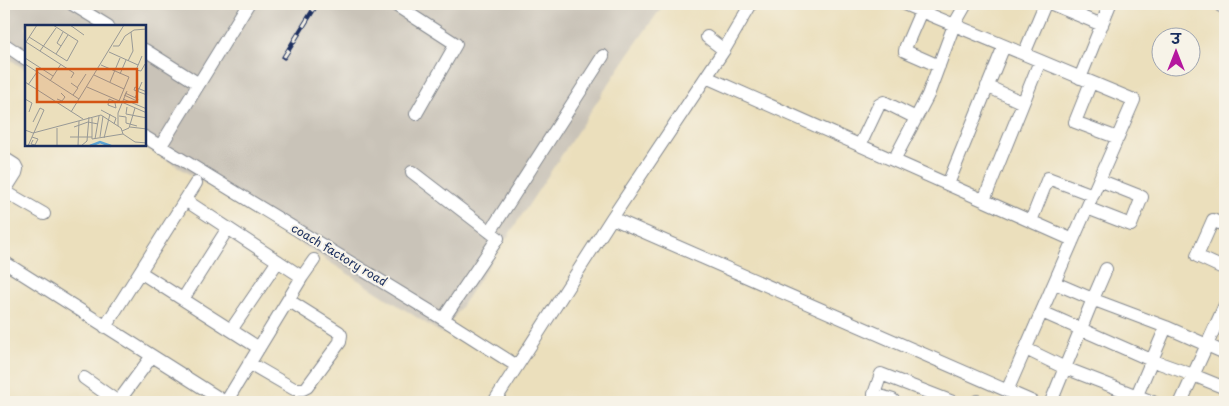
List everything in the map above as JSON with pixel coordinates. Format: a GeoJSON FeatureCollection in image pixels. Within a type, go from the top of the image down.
{"type":"FeatureCollection","features":[{"type":"Feature","properties":{"kind":"street"},"geometry":{"type":"LineString","coordinates":[[72,4],[106,25]]}},
{"type":"Feature","properties":{"kind":"street"},"geometry":{"type":"LineString","coordinates":[[160,147],[248,4]]}},
{"type":"Feature","properties":{"kind":"street"},"geometry":{"type":"LineString","coordinates":[[394,4],[456,44],[416,114]]}},
{"type":"Feature","properties":{"kind":"street"},"geometry":{"type":"LineString","coordinates":[[494,402],[612,218],[724,50],[750,4]]}},
{"type":"Feature","properties":{"kind":"street"},"geometry":{"type":"LineString","coordinates":[[904,4],[1134,100],[1008,391]]}},
{"type":"Feature","properties":{"kind":"street"},"geometry":{"type":"LineString","coordinates":[[894,160],[928,95],[954,25],[966,4]]}},
{"type":"Feature","properties":{"kind":"street"},"geometry":{"type":"LineString","coordinates":[[1024,54],[1045,4]]}},
{"type":"Feature","properties":{"kind":"street"},"geometry":{"type":"LineString","coordinates":[[1052,4],[1102,25]]}},
{"type":"Feature","properties":{"kind":"street"},"geometry":{"type":"LineString","coordinates":[[1110,4],[1086,80],[1076,122],[1118,138]]}},
{"type":"Feature","properties":{"kind":"street"},"geometry":{"type":"LineString","coordinates":[[1222,4],[1221,6],[1225,7]]}},
{"type":"Feature","properties":{"kind":"street"},"geometry":{"type":"LineString","coordinates":[[921,11],[905,51],[939,66]]}},
{"type":"Feature","properties":{"kind":"street"},"geometry":{"type":"LineString","coordinates":[[707,38],[724,50]]}},
{"type":"Feature","properties":{"kind":"street"},"geometry":{"type":"LineString","coordinates":[[4,44],[25,58]]}},
{"type":"Feature","properties":{"kind":"street"},"geometry":{"type":"LineString","coordinates":[[948,184],[1004,46]]}},
{"type":"Feature","properties":{"kind":"street"},"geometry":{"type":"LineString","coordinates":[[146,51],[199,84]]}},
{"type":"Feature","properties":{"kind":"street"},"geometry":{"type":"LineString","coordinates":[[490,232],[603,56]]}},
{"type":"Feature","properties":{"kind":"street"},"geometry":{"type":"LineString","coordinates":[[984,200],[1040,61]]}},
{"type":"Feature","properties":{"kind":"street"},"geometry":{"type":"LineString","coordinates":[[706,77],[1073,240]]}},
{"type":"Feature","properties":{"kind":"street"},"geometry":{"type":"LineString","coordinates":[[987,86],[1023,103]]}},
{"type":"Feature","properties":{"kind":"street"},"geometry":{"type":"LineString","coordinates":[[860,145],[878,105],[884,102],[916,118]]}},
{"type":"Feature","properties":{"kind":"street","name":"coach factory road"},"geometry":{"type":"LineString","coordinates":[[146,138],[444,319],[517,366]]}},
{"type":"Feature","properties":{"kind":"street"},"geometry":{"type":"LineString","coordinates":[[4,158],[17,169],[4,192],[44,214]]}},
{"type":"Feature","properties":{"kind":"street"},"geometry":{"type":"LineString","coordinates":[[412,172],[498,238],[444,319]]}},
{"type":"Feature","properties":{"kind":"street"},"geometry":{"type":"LineString","coordinates":[[1030,221],[1048,178],[1093,195]]}},
{"type":"Feature","properties":{"kind":"street"},"geometry":{"type":"LineString","coordinates":[[1087,208],[1131,225],[1142,197],[1099,180]]}},
{"type":"Feature","properties":{"kind":"street"},"geometry":{"type":"LineString","coordinates":[[105,327],[196,183]]}},
{"type":"Feature","properties":{"kind":"street"},"geometry":{"type":"LineString","coordinates":[[185,200],[302,277]]}},
{"type":"Feature","properties":{"kind":"street"},"geometry":{"type":"LineString","coordinates":[[612,218],[1033,402]]}},
{"type":"Feature","properties":{"kind":"street"},"geometry":{"type":"LineString","coordinates":[[1225,226],[1213,220],[1197,256],[1225,268]]}},
{"type":"Feature","properties":{"kind":"street"},"geometry":{"type":"LineString","coordinates":[[183,299],[228,228]]}},
{"type":"Feature","properties":{"kind":"street"},"geometry":{"type":"LineString","coordinates":[[4,262],[226,402],[314,260]]}},
{"type":"Feature","properties":{"kind":"street"},"geometry":{"type":"LineString","coordinates":[[231,330],[278,261]]}},
{"type":"Feature","properties":{"kind":"street"},"geometry":{"type":"LineString","coordinates":[[1051,402],[1106,269]]}},
{"type":"Feature","properties":{"kind":"street"},"geometry":{"type":"LineString","coordinates":[[138,275],[183,299],[231,330],[254,355]]}},
{"type":"Feature","properties":{"kind":"street"},"geometry":{"type":"LineString","coordinates":[[138,275],[254,355],[294,389],[303,389],[307,387],[340,342],[341,335],[288,300]]}},
{"type":"Feature","properties":{"kind":"street"},"geometry":{"type":"LineString","coordinates":[[1055,282],[1093,300],[1166,327],[1225,353]]}},
{"type":"Feature","properties":{"kind":"street"},"geometry":{"type":"LineString","coordinates":[[1181,402],[1225,305]]}},
{"type":"Feature","properties":{"kind":"street"},"geometry":{"type":"LineString","coordinates":[[1042,312],[1151,360],[1225,388]]}},
{"type":"Feature","properties":{"kind":"street"},"geometry":{"type":"LineString","coordinates":[[1136,399],[1166,327]]}},
{"type":"Feature","properties":{"kind":"street"},"geometry":{"type":"LineString","coordinates":[[1026,349],[1136,399],[1154,402]]}},
{"type":"Feature","properties":{"kind":"street"},"geometry":{"type":"LineString","coordinates":[[84,378],[118,402],[152,356]]}},
{"type":"Feature","properties":{"kind":"street"},"geometry":{"type":"LineString","coordinates":[[892,402],[893,400],[874,394],[881,374],[952,402]]}},
{"type":"Feature","properties":{"kind":"shaded area"},"geometry":{"type":"Polygon","coordinates":[[[4,4],[664,4],[632,49],[443,334],[145,146],[146,25],[25,25],[25,69],[4,55],[4,4]]]}},
{"type":"Feature","properties":{"kind":"railway"},"geometry":{"type":"LineString","coordinates":[[284,57],[317,4]]}}]}
